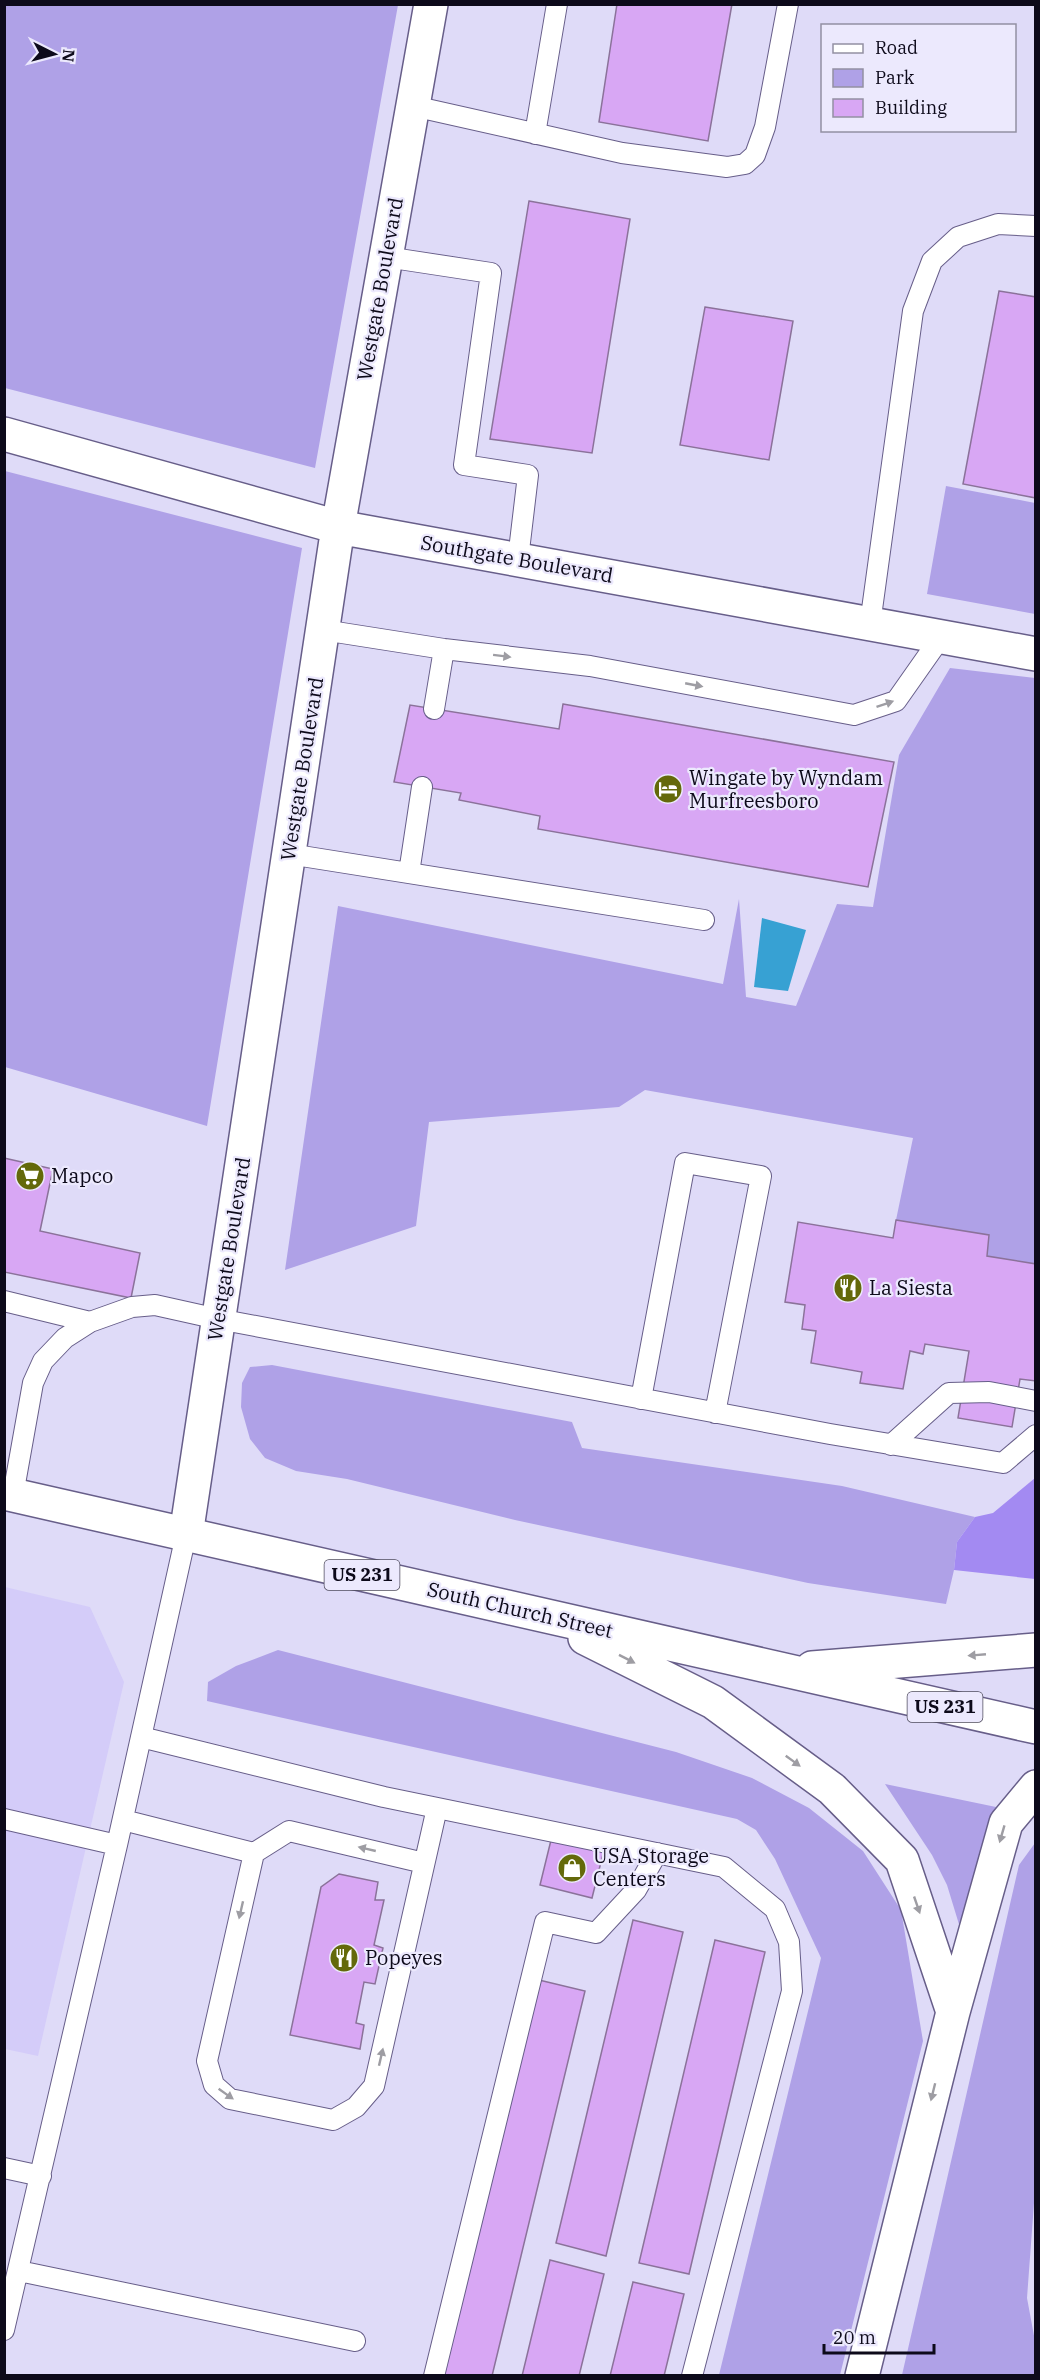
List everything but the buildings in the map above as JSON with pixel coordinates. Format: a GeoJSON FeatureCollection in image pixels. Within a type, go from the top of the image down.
{"type":"FeatureCollection","features":[{"type":"Feature","properties":{"kind":"main road","name":"Westgate Boulevard"},"geometry":{"type":"LineString","coordinates":[[186,1535],[338,527],[431,4]]}},
{"type":"Feature","properties":{"kind":"main road","name":"Southgate Boulevard"},"geometry":{"type":"LineString","coordinates":[[4,434],[338,527],[1035,654]]}},
{"type":"Feature","properties":{"kind":"main road","name":"South Church Street"},"geometry":{"type":"LineString","coordinates":[[9,1494],[1035,1727]]}},
{"type":"Feature","properties":{"kind":"main road"},"geometry":{"type":"LineString","coordinates":[[537,1614],[713,1702],[832,1789],[902,1860],[953,2012]]}},
{"type":"Feature","properties":{"kind":"main road"},"geometry":{"type":"LineString","coordinates":[[784,1670],[1035,1650]]}},
{"type":"Feature","properties":{"kind":"main road"},"geometry":{"type":"LineString","coordinates":[[862,2376],[953,2012],[1006,1823],[1035,1787]]}},
{"type":"Feature","properties":{"kind":"lane"},"geometry":{"type":"LineString","coordinates":[[535,134],[556,4]]}},
{"type":"Feature","properties":{"kind":"lane"},"geometry":{"type":"LineString","coordinates":[[413,106],[622,153],[728,167],[745,164],[755,155],[765,127],[788,4]]}},
{"type":"Feature","properties":{"kind":"lane"},"geometry":{"type":"LineString","coordinates":[[870,624],[913,311],[932,261],[958,237],[998,224],[1035,226]]}},
{"type":"Feature","properties":{"kind":"lane"},"geometry":{"type":"LineString","coordinates":[[386,257],[491,273],[464,465],[528,475],[518,560]]}},
{"type":"Feature","properties":{"kind":"lane"},"geometry":{"type":"LineString","coordinates":[[323,630],[444,649],[590,666],[854,715],[896,701],[941,637]]}},
{"type":"Feature","properties":{"kind":"lane"},"geometry":{"type":"LineString","coordinates":[[434,709],[444,649]]}},
{"type":"Feature","properties":{"kind":"lane"},"geometry":{"type":"LineString","coordinates":[[409,873],[422,787]]}},
{"type":"Feature","properties":{"kind":"lane"},"geometry":{"type":"LineString","coordinates":[[289,854],[704,920]]}},
{"type":"Feature","properties":{"kind":"lane"},"geometry":{"type":"LineString","coordinates":[[641,1399],[685,1163],[761,1176],[715,1413]]}},
{"type":"Feature","properties":{"kind":"lane"},"geometry":{"type":"LineString","coordinates":[[4,1301],[90,1322]]}},
{"type":"Feature","properties":{"kind":"lane"},"geometry":{"type":"LineString","coordinates":[[9,1494],[33,1383],[43,1361],[65,1338],[90,1322],[132,1307],[155,1305],[218,1319],[715,1413],[1003,1463],[1035,1435]]}},
{"type":"Feature","properties":{"kind":"lane"},"geometry":{"type":"LineString","coordinates":[[891,1445],[950,1393],[989,1392],[1035,1401]]}},
{"type":"Feature","properties":{"kind":"lane"},"geometry":{"type":"LineString","coordinates":[[4,2330],[123,1820],[186,1535]]}},
{"type":"Feature","properties":{"kind":"lane"},"geometry":{"type":"LineString","coordinates":[[141,1737],[384,1797],[724,1867],[775,1909],[789,1942],[792,1991],[692,2376]]}},
{"type":"Feature","properties":{"kind":"lane"},"geometry":{"type":"LineString","coordinates":[[254,1853],[207,2061],[209,2069],[214,2085],[230,2099],[333,2121],[356,2107],[374,2086],[437,1808]]}},
{"type":"Feature","properties":{"kind":"lane"},"geometry":{"type":"LineString","coordinates":[[4,1819],[117,1845]]}},
{"type":"Feature","properties":{"kind":"lane"},"geometry":{"type":"LineString","coordinates":[[123,1820],[254,1853],[290,1831],[424,1863]]}},
{"type":"Feature","properties":{"kind":"lane"},"geometry":{"type":"LineString","coordinates":[[434,2376],[545,1922],[596,1933],[636,1890],[657,1853]]}},
{"type":"Feature","properties":{"kind":"lane"},"geometry":{"type":"LineString","coordinates":[[4,2168],[41,2176]]}},
{"type":"Feature","properties":{"kind":"lane"},"geometry":{"type":"LineString","coordinates":[[19,2271],[356,2341]]}},
{"type":"Feature","properties":{"kind":"shaded area"},"geometry":{"type":"Polygon","coordinates":[[[1035,1478],[1035,1579],[954,1570],[957,1542],[975,1517],[993,1513],[1035,1478]]]}},
{"type":"Feature","properties":{"kind":"shaded area"},"geometry":{"type":"Polygon","coordinates":[[[5,1587],[90,1607],[124,1682],[38,2056],[5,2049],[5,1587]]]}},
{"type":"Feature","properties":{"kind":"green space"},"geometry":{"type":"Polygon","coordinates":[[[4,5],[398,5],[315,468],[5,388],[4,5]]]}},
{"type":"Feature","properties":{"kind":"green space"},"geometry":{"type":"Polygon","coordinates":[[[5,471],[302,548],[207,1126],[5,1067],[5,471]]]}},
{"type":"Feature","properties":{"kind":"green space"},"geometry":{"type":"Polygon","coordinates":[[[946,486],[1035,503],[1035,614],[927,594],[946,486]]]}},
{"type":"Feature","properties":{"kind":"green space"},"geometry":{"type":"Polygon","coordinates":[[[950,668],[1035,678],[1035,1264],[987,1256],[989,1235],[896,1220],[913,1138],[645,1090],[619,1107],[429,1122],[416,1226],[285,1270],[338,906],[723,984],[739,899],[746,997],[796,1006],[837,904],[873,907],[899,755],[950,668]]]}},
{"type":"Feature","properties":{"kind":"green space"},"geometry":{"type":"Polygon","coordinates":[[[272,1365],[572,1422],[582,1448],[842,1486],[975,1517],[957,1542],[954,1570],[946,1604],[808,1583],[515,1520],[347,1479],[296,1471],[265,1458],[250,1439],[241,1407],[242,1383],[250,1367],[272,1365]]]}},
{"type":"Feature","properties":{"kind":"green space"},"geometry":{"type":"Polygon","coordinates":[[[278,1650],[676,1752],[752,1778],[809,1808],[863,1851],[901,1910],[923,2041],[840,2375],[719,2375],[821,1958],[775,1859],[756,1830],[737,1819],[207,1701],[208,1682],[236,1666],[278,1650]]]}},
{"type":"Feature","properties":{"kind":"green space"},"geometry":{"type":"Polygon","coordinates":[[[885,1784],[996,1807],[965,1944],[947,1885],[932,1855],[885,1784]]]}},
{"type":"Feature","properties":{"kind":"green space"},"geometry":{"type":"Polygon","coordinates":[[[1035,1843],[1036,2176],[1027,2298],[1035,2341],[1035,2375],[902,2375],[1019,1865],[1035,1843]]]}},
{"type":"Feature","properties":{"kind":"water"},"geometry":{"type":"Polygon","coordinates":[[[762,918],[806,930],[788,991],[754,987],[762,918]]]}},
{"type":"Feature","properties":{"kind":"place","name":"Wingate by Wyndam Murfreesboro"},"geometry":{"type":"Point","coordinates":[668,789]}},
{"type":"Feature","properties":{"kind":"place","name":"Mapco"},"geometry":{"type":"Point","coordinates":[30,1176]}},
{"type":"Feature","properties":{"kind":"place","name":"La Siesta"},"geometry":{"type":"Point","coordinates":[848,1288]}},
{"type":"Feature","properties":{"kind":"place","name":"USA Storage Centers"},"geometry":{"type":"Point","coordinates":[572,1868]}},
{"type":"Feature","properties":{"kind":"place","name":"Popeyes"},"geometry":{"type":"Point","coordinates":[344,1958]}}]}
